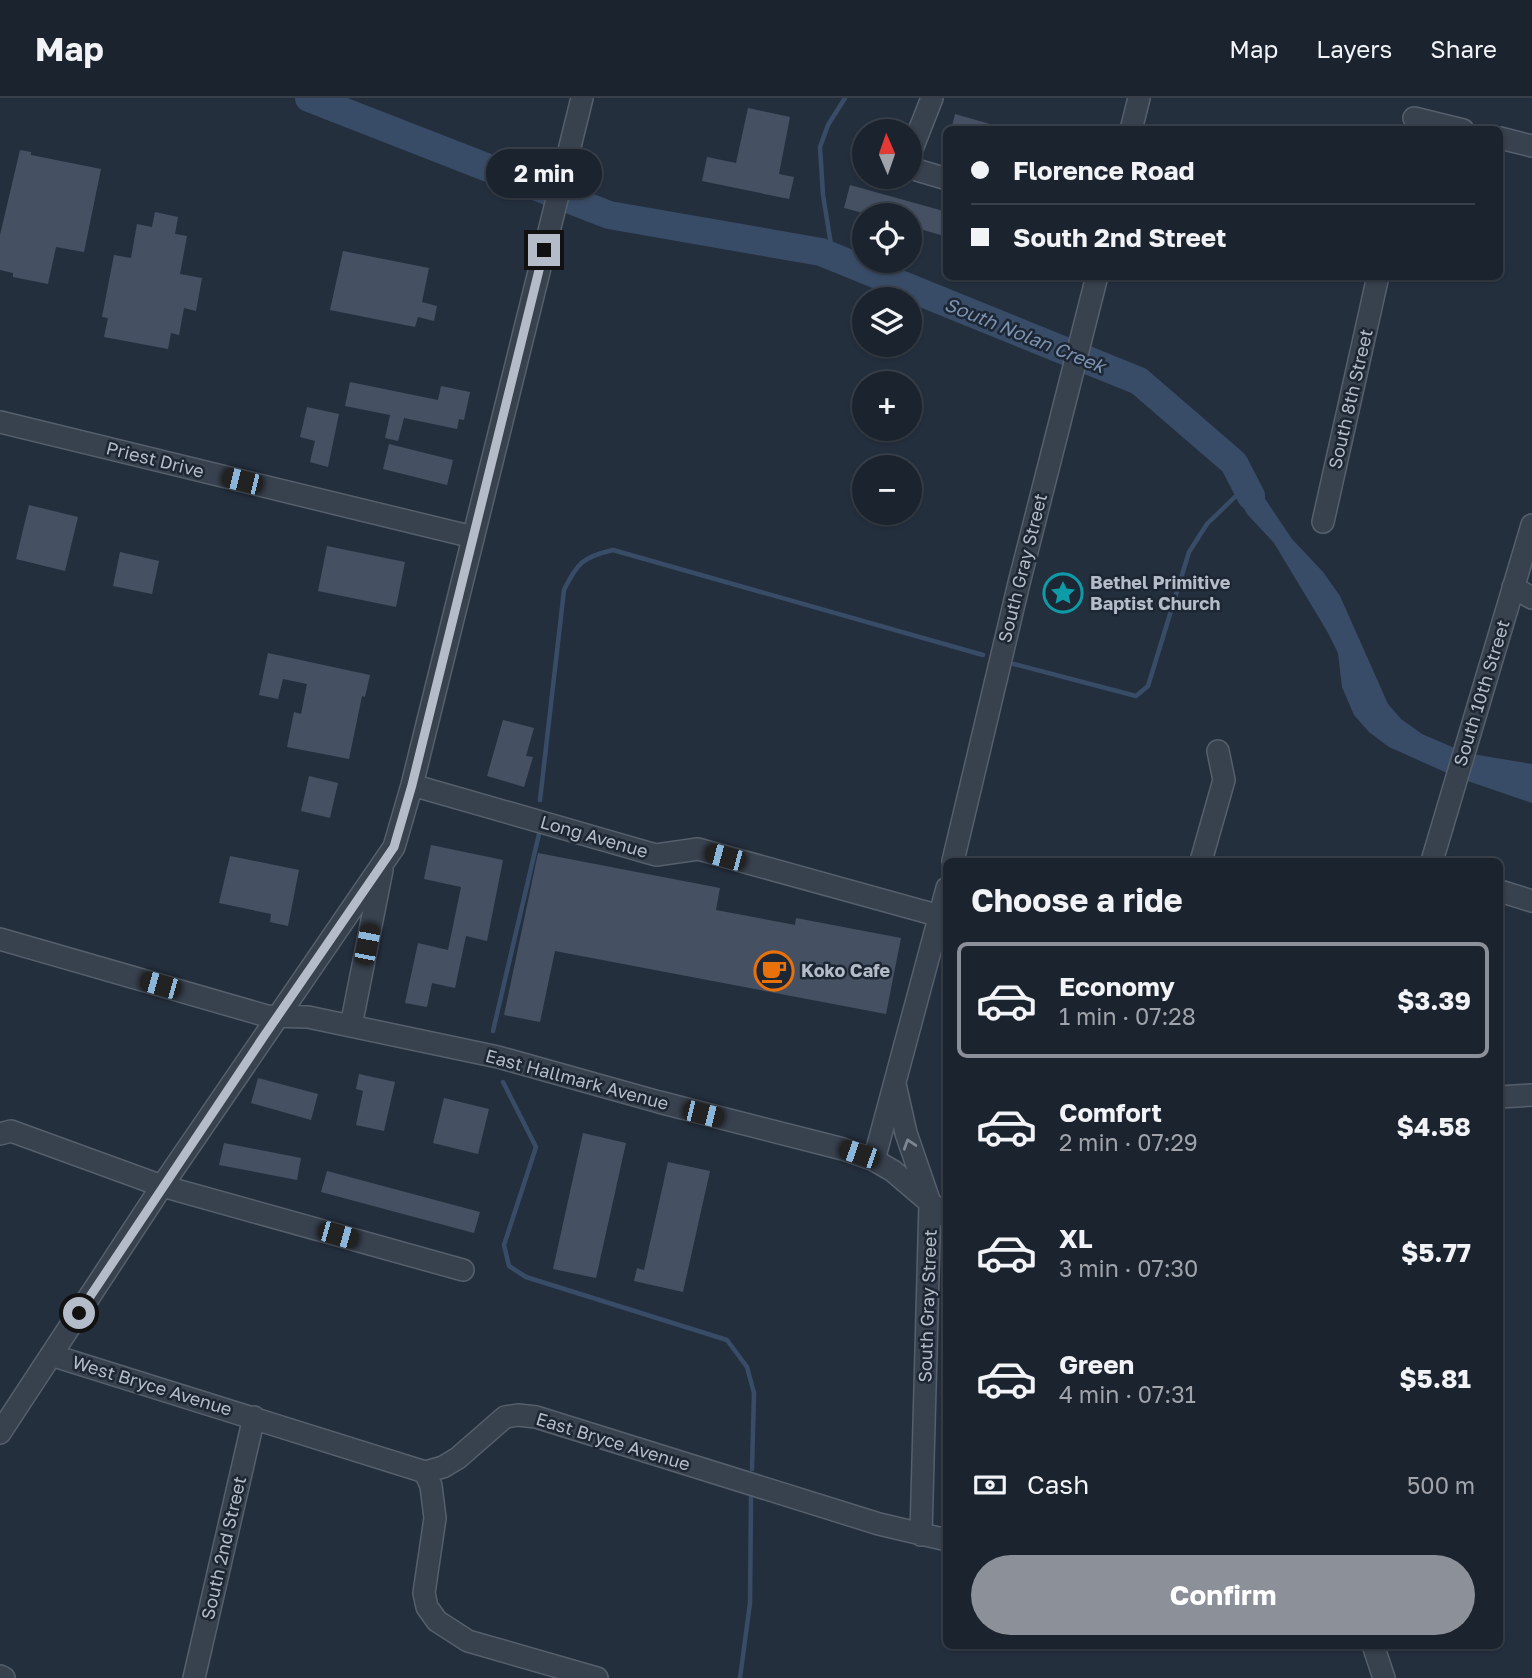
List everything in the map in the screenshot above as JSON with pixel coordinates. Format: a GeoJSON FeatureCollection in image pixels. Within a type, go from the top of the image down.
{"type":"FeatureCollection","features":[{"type":"Feature","properties":{"kind":"street"},"geometry":{"type":"LineString","coordinates":[[0,1433],[162,1186],[394,847],[412,785],[582,98]]}},
{"type":"Feature","properties":{"kind":"street"},"geometry":{"type":"LineString","coordinates":[[922,123],[932,98]]}},
{"type":"Feature","properties":{"kind":"street"},"geometry":{"type":"LineString","coordinates":[[1132,126],[1139,98]]}},
{"type":"Feature","properties":{"kind":"street"},"geometry":{"type":"LineString","coordinates":[[1414,115],[1450,126]]}},
{"type":"Feature","properties":{"kind":"street"},"geometry":{"type":"LineString","coordinates":[[1503,139],[1532,146]]}},
{"type":"Feature","properties":{"kind":"street"},"geometry":{"type":"LineString","coordinates":[[922,172],[943,178]]}},
{"type":"Feature","properties":{"kind":"street","name":"South Gray Street"},"geometry":{"type":"LineString","coordinates":[[954,858],[1018,583],[1096,280]]}},
{"type":"Feature","properties":{"kind":"street","name":"South 8th Street"},"geometry":{"type":"LineString","coordinates":[[1323,522],[1377,280]]}},
{"type":"Feature","properties":{"kind":"street","name":"Priest Drive"},"geometry":{"type":"LineString","coordinates":[[0,422],[473,537]]}},
{"type":"Feature","properties":{"kind":"street","name":"South 10th Street"},"geometry":{"type":"LineString","coordinates":[[1433,858],[1487,677],[1523,593],[1532,524]]}},
{"type":"Feature","properties":{"kind":"street"},"geometry":{"type":"LineString","coordinates":[[1202,858],[1224,780],[1218,751]]}},
{"type":"Feature","properties":{"kind":"street","name":"Long Avenue"},"geometry":{"type":"LineString","coordinates":[[412,785],[656,855],[698,849],[940,916]]}},
{"type":"Feature","properties":{"kind":"street"},"geometry":{"type":"LineString","coordinates":[[351,1026],[383,862]]}},
{"type":"Feature","properties":{"kind":"street"},"geometry":{"type":"LineString","coordinates":[[1503,892],[1532,901]]}},
{"type":"Feature","properties":{"kind":"street","name":"South Gray Street"},"geometry":{"type":"LineString","coordinates":[[874,1160],[943,904]]}},
{"type":"Feature","properties":{"kind":"street","name":"East Hallmark Avenue"},"geometry":{"type":"LineString","coordinates":[[0,939],[267,1016],[308,1017],[498,1057],[843,1149],[874,1160],[893,1171],[939,1210]]}},
{"type":"Feature","properties":{"kind":"street","name":"South Gray Street"},"geometry":{"type":"LineString","coordinates":[[895,1083],[906,1133],[939,1210],[921,1535]]}},
{"type":"Feature","properties":{"kind":"street"},"geometry":{"type":"LineString","coordinates":[[1503,1097],[1532,1095]]}},
{"type":"Feature","properties":{"kind":"street"},"geometry":{"type":"LineString","coordinates":[[0,1134],[11,1131],[162,1186],[463,1270]]}},
{"type":"Feature","properties":{"kind":"street","name":"West Bryce Avenue"},"geometry":{"type":"LineString","coordinates":[[51,1355],[254,1418]]}},
{"type":"Feature","properties":{"kind":"street","name":"East Bryce Avenue"},"geometry":{"type":"LineString","coordinates":[[425,1472],[443,1467],[458,1458],[505,1417],[536,1417],[921,1535],[943,1539]]}},
{"type":"Feature","properties":{"kind":"street"},"geometry":{"type":"LineString","coordinates":[[254,1418],[425,1472],[431,1486],[435,1518],[424,1592],[427,1607],[437,1620],[468,1641],[597,1678]]}},
{"type":"Feature","properties":{"kind":"street","name":"South 2nd Street"},"geometry":{"type":"LineString","coordinates":[[194,1678],[254,1418]]}},
{"type":"Feature","properties":{"kind":"street"},"geometry":{"type":"LineString","coordinates":[[1374,1649],[1384,1678]]}},
{"type":"Feature","properties":{"kind":"water"},"geometry":{"type":"Polygon","coordinates":[[[1234,463],[1247,472],[1292,539],[1323,572],[1340,596],[1388,704],[1401,719],[1422,734],[1466,753],[1532,764],[1532,803],[1456,777],[1389,747],[1369,732],[1354,715],[1342,687],[1338,653],[1274,543],[1247,514],[1232,486],[1234,463]]]}},
{"type":"Feature","properties":{"kind":"building"},"geometry":{"type":"Polygon","coordinates":[[[748,108],[790,117],[779,174],[794,177],[789,199],[702,181],[707,157],[736,163],[748,108]]]}},
{"type":"Feature","properties":{"kind":"building"},"geometry":{"type":"Polygon","coordinates":[[[955,114],[997,126],[952,126],[955,114]]]}},
{"type":"Feature","properties":{"kind":"building"},"geometry":{"type":"Polygon","coordinates":[[[20,150],[31,152],[31,155],[101,169],[84,252],[56,247],[48,284],[13,277],[13,273],[0,270],[0,235],[20,150]]]}},
{"type":"Feature","properties":{"kind":"building"},"geometry":{"type":"Polygon","coordinates":[[[850,185],[852,189],[864,189],[915,203],[852,203],[852,210],[844,208],[850,185]]]}},
{"type":"Feature","properties":{"kind":"building"},"geometry":{"type":"Polygon","coordinates":[[[922,205],[943,211],[943,236],[922,230],[922,205]]]}},
{"type":"Feature","properties":{"kind":"building"},"geometry":{"type":"Polygon","coordinates":[[[155,212],[178,217],[175,234],[187,236],[180,274],[202,278],[196,311],[184,308],[179,335],[171,333],[168,349],[104,337],[108,318],[102,317],[114,255],[131,258],[137,224],[152,227],[155,212]]]}},
{"type":"Feature","properties":{"kind":"building"},"geometry":{"type":"Polygon","coordinates":[[[343,251],[429,268],[422,302],[437,306],[434,321],[418,317],[415,327],[330,310],[343,251]]]}},
{"type":"Feature","properties":{"kind":"building"},"geometry":{"type":"Polygon","coordinates":[[[350,382],[438,400],[441,386],[470,392],[464,420],[459,419],[457,429],[404,418],[398,441],[385,438],[390,415],[345,406],[350,382]]]}},
{"type":"Feature","properties":{"kind":"building"},"geometry":{"type":"Polygon","coordinates":[[[307,407],[339,414],[328,467],[310,462],[315,441],[300,437],[307,407]]]}},
{"type":"Feature","properties":{"kind":"building"},"geometry":{"type":"Polygon","coordinates":[[[389,444],[453,460],[447,485],[383,469],[389,444]]]}},
{"type":"Feature","properties":{"kind":"building"},"geometry":{"type":"Polygon","coordinates":[[[29,505],[78,517],[65,571],[16,559],[29,505]]]}},
{"type":"Feature","properties":{"kind":"building"},"geometry":{"type":"Polygon","coordinates":[[[327,546],[405,562],[396,607],[318,591],[327,546]]]}},
{"type":"Feature","properties":{"kind":"building"},"geometry":{"type":"Polygon","coordinates":[[[120,552],[159,561],[152,594],[113,586],[120,552]]]}},
{"type":"Feature","properties":{"kind":"building"},"geometry":{"type":"Polygon","coordinates":[[[268,653],[370,675],[365,697],[362,696],[349,759],[287,747],[294,712],[301,714],[307,684],[283,679],[278,699],[259,695],[268,653]]]}},
{"type":"Feature","properties":{"kind":"building"},"geometry":{"type":"Polygon","coordinates":[[[503,720],[534,728],[526,756],[533,757],[524,787],[487,776],[503,720]]]}},
{"type":"Feature","properties":{"kind":"building"},"geometry":{"type":"Polygon","coordinates":[[[309,776],[338,783],[330,818],[301,811],[309,776]]]}},
{"type":"Feature","properties":{"kind":"building"},"geometry":{"type":"Polygon","coordinates":[[[431,845],[503,860],[487,941],[466,936],[455,988],[432,983],[427,1007],[405,1003],[418,943],[448,950],[461,887],[424,879],[431,845]]]}},
{"type":"Feature","properties":{"kind":"building"},"geometry":{"type":"Polygon","coordinates":[[[538,853],[720,888],[716,910],[795,925],[796,918],[901,938],[886,1014],[555,951],[540,1022],[504,1015],[538,853]]]}},
{"type":"Feature","properties":{"kind":"building"},"geometry":{"type":"Polygon","coordinates":[[[230,856],[299,870],[288,926],[270,922],[271,914],[219,903],[230,856]]]}},
{"type":"Feature","properties":{"kind":"building"},"geometry":{"type":"Polygon","coordinates":[[[359,1074],[395,1082],[384,1131],[356,1125],[363,1091],[356,1089],[359,1074]]]}},
{"type":"Feature","properties":{"kind":"building"},"geometry":{"type":"Polygon","coordinates":[[[258,1078],[318,1094],[311,1120],[251,1103],[258,1078]]]}},
{"type":"Feature","properties":{"kind":"building"},"geometry":{"type":"Polygon","coordinates":[[[444,1098],[489,1109],[478,1154],[433,1143],[444,1098]]]}},
{"type":"Feature","properties":{"kind":"building"},"geometry":{"type":"Polygon","coordinates":[[[583,1133],[626,1143],[596,1278],[553,1269],[583,1133]]]}},
{"type":"Feature","properties":{"kind":"building"},"geometry":{"type":"Polygon","coordinates":[[[224,1143],[301,1158],[297,1180],[219,1165],[224,1143]]]}},
{"type":"Feature","properties":{"kind":"building"},"geometry":{"type":"Polygon","coordinates":[[[668,1162],[710,1171],[683,1292],[634,1281],[637,1268],[644,1270],[668,1162]]]}},
{"type":"Feature","properties":{"kind":"building"},"geometry":{"type":"Polygon","coordinates":[[[327,1171],[480,1212],[474,1233],[321,1192],[327,1171]]]}},
{"type":"Feature","properties":{"kind":"waterway","name":"South Nolan Creek"},"geometry":{"type":"LineString","coordinates":[[309,98],[609,215],[821,252],[1139,381],[1234,463],[1251,496]]}},
{"type":"Feature","properties":{"kind":"waterway"},"geometry":{"type":"LineString","coordinates":[[833,257],[823,195],[820,147],[828,125],[845,98]]}},
{"type":"Feature","properties":{"kind":"waterway"},"geometry":{"type":"LineString","coordinates":[[1014,664],[1136,696],[1148,686],[1189,552],[1207,524],[1241,491]]}},
{"type":"Feature","properties":{"kind":"waterway"},"geometry":{"type":"LineString","coordinates":[[540,800],[564,590],[582,562],[603,553],[613,550],[983,655]]}},
{"type":"Feature","properties":{"kind":"waterway"},"geometry":{"type":"LineString","coordinates":[[493,1031],[539,834]]}},
{"type":"Feature","properties":{"kind":"waterway"},"geometry":{"type":"LineString","coordinates":[[503,1082],[536,1147],[504,1245],[509,1266],[526,1277],[727,1340],[747,1367],[754,1393],[752,1469]]}},
{"type":"Feature","properties":{"kind":"waterway"},"geometry":{"type":"LineString","coordinates":[[740,1678],[750,1603],[751,1496]]}},
{"type":"Feature","properties":{"kind":"place","name":"Bethel Primitive Baptist Church"},"geometry":{"type":"Point","coordinates":[1063,593]}},
{"type":"Feature","properties":{"kind":"place","name":"Koko Cafe"},"geometry":{"type":"Point","coordinates":[774,971]}},
{"type":"Feature","properties":{"kind":"route"},"geometry":{"type":"LineString","coordinates":[[79,1313],[162,1186],[394,847],[412,785],[544,250]]}}]}
